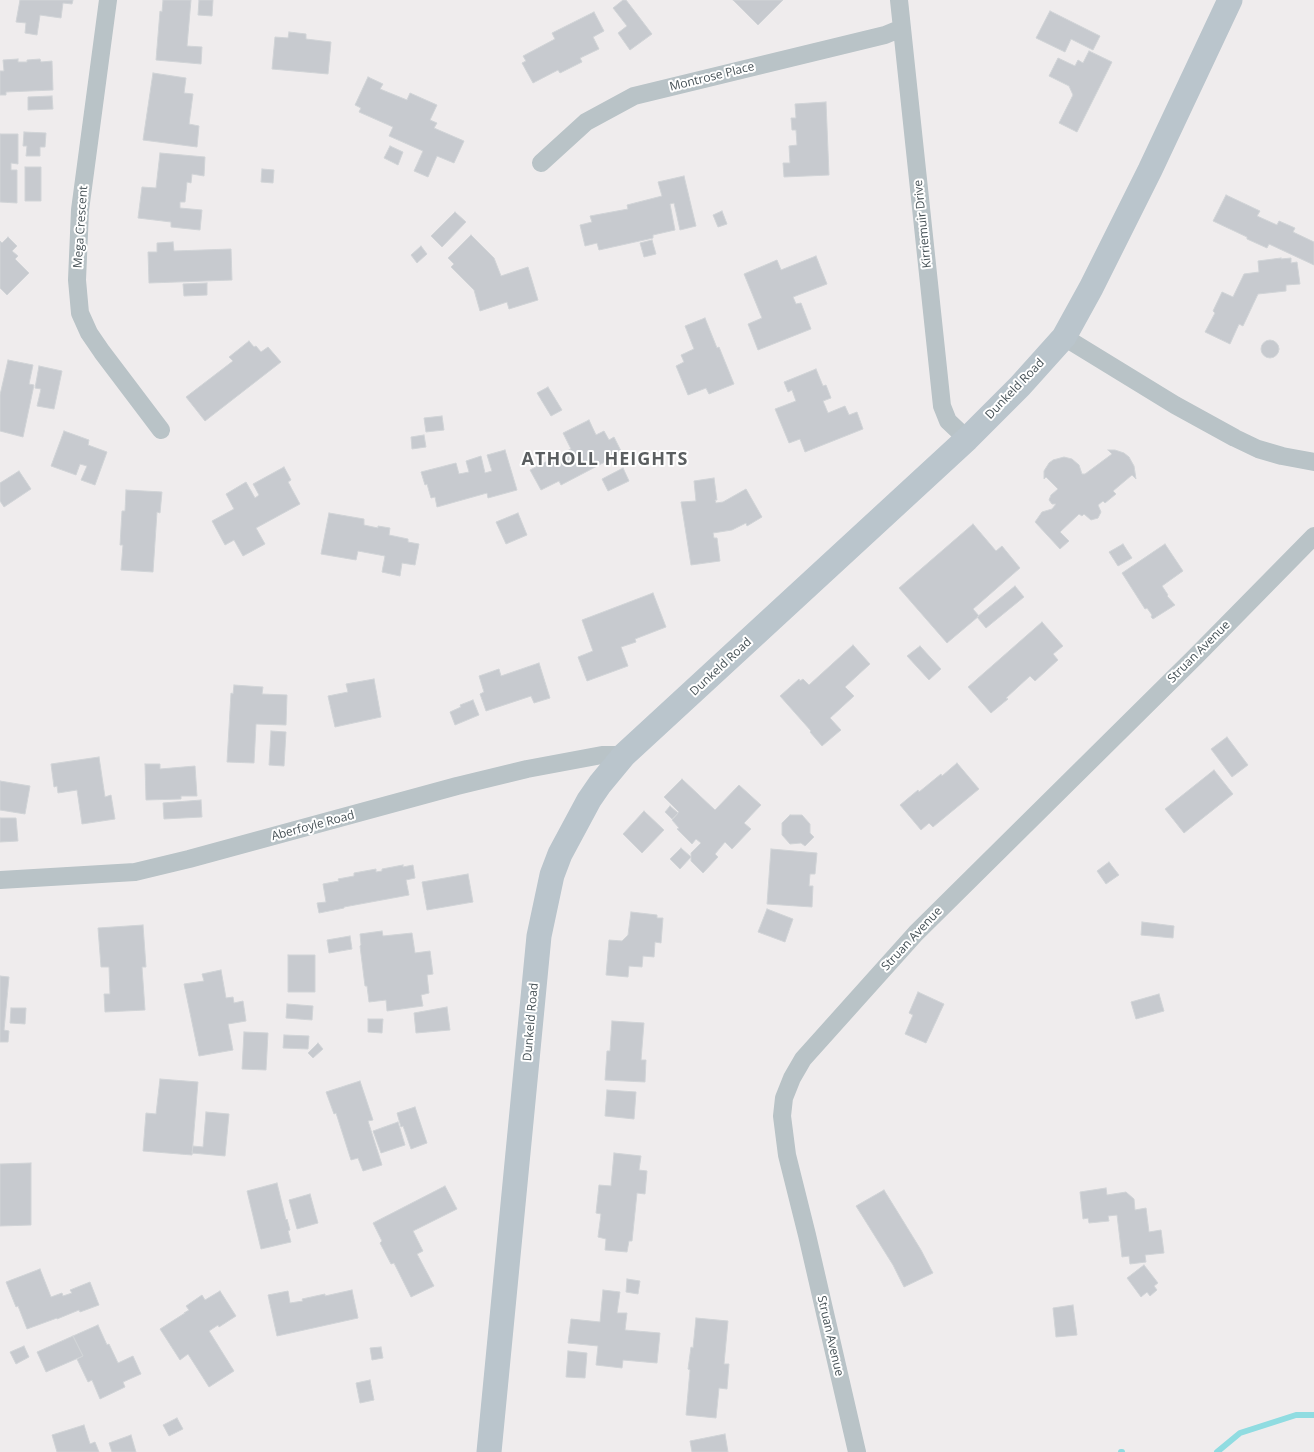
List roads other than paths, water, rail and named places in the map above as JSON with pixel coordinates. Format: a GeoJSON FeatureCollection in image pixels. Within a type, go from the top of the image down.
{"type":"FeatureCollection","features":[{"type":"Feature","properties":{"kind":"main road","name":"Dunkeld Road"},"geometry":{"type":"LineString","coordinates":[[489,1452],[539,936],[552,875],[560,854],[589,800],[624,755],[968,438],[1020,386],[1064,338],[1150,170],[1230,0]]}},
{"type":"Feature","properties":{"kind":"street","name":"Mega Crescent"},"geometry":{"type":"LineString","coordinates":[[108,0],[80,210],[77,280],[80,312],[89,333],[102,352],[161,430]]}},
{"type":"Feature","properties":{"kind":"street","name":"Kirriemuir Drive"},"geometry":{"type":"LineString","coordinates":[[899,0],[942,406],[948,421],[968,438]]}},
{"type":"Feature","properties":{"kind":"street","name":"Montrose Place"},"geometry":{"type":"LineString","coordinates":[[541,163],[586,122],[634,96],[885,35],[902,28]]}},
{"type":"Feature","properties":{"kind":"street"},"geometry":{"type":"LineString","coordinates":[[1064,338],[1182,409],[1235,438],[1258,449],[1314,462]]}},
{"type":"Feature","properties":{"kind":"street","name":"Struan Avenue"},"geometry":{"type":"LineString","coordinates":[[857,1452],[787,1155],[782,1116],[784,1098],[792,1078],[803,1059],[916,933],[1188,664],[1314,536]]}},
{"type":"Feature","properties":{"kind":"street","name":"Aberfoyle Road"},"geometry":{"type":"LineString","coordinates":[[0,880],[136,872],[527,769],[602,755],[624,755]]}},
{"type":"Feature","properties":{"kind":"waterway"},"geometry":{"type":"LineString","coordinates":[[1217,1452],[1240,1433],[1296,1415],[1314,1415]]}},
{"type":"Feature","properties":{"kind":"district","name":"ATHOLL HEIGHTS"},"geometry":{"type":"Point","coordinates":[605,460]}}]}
